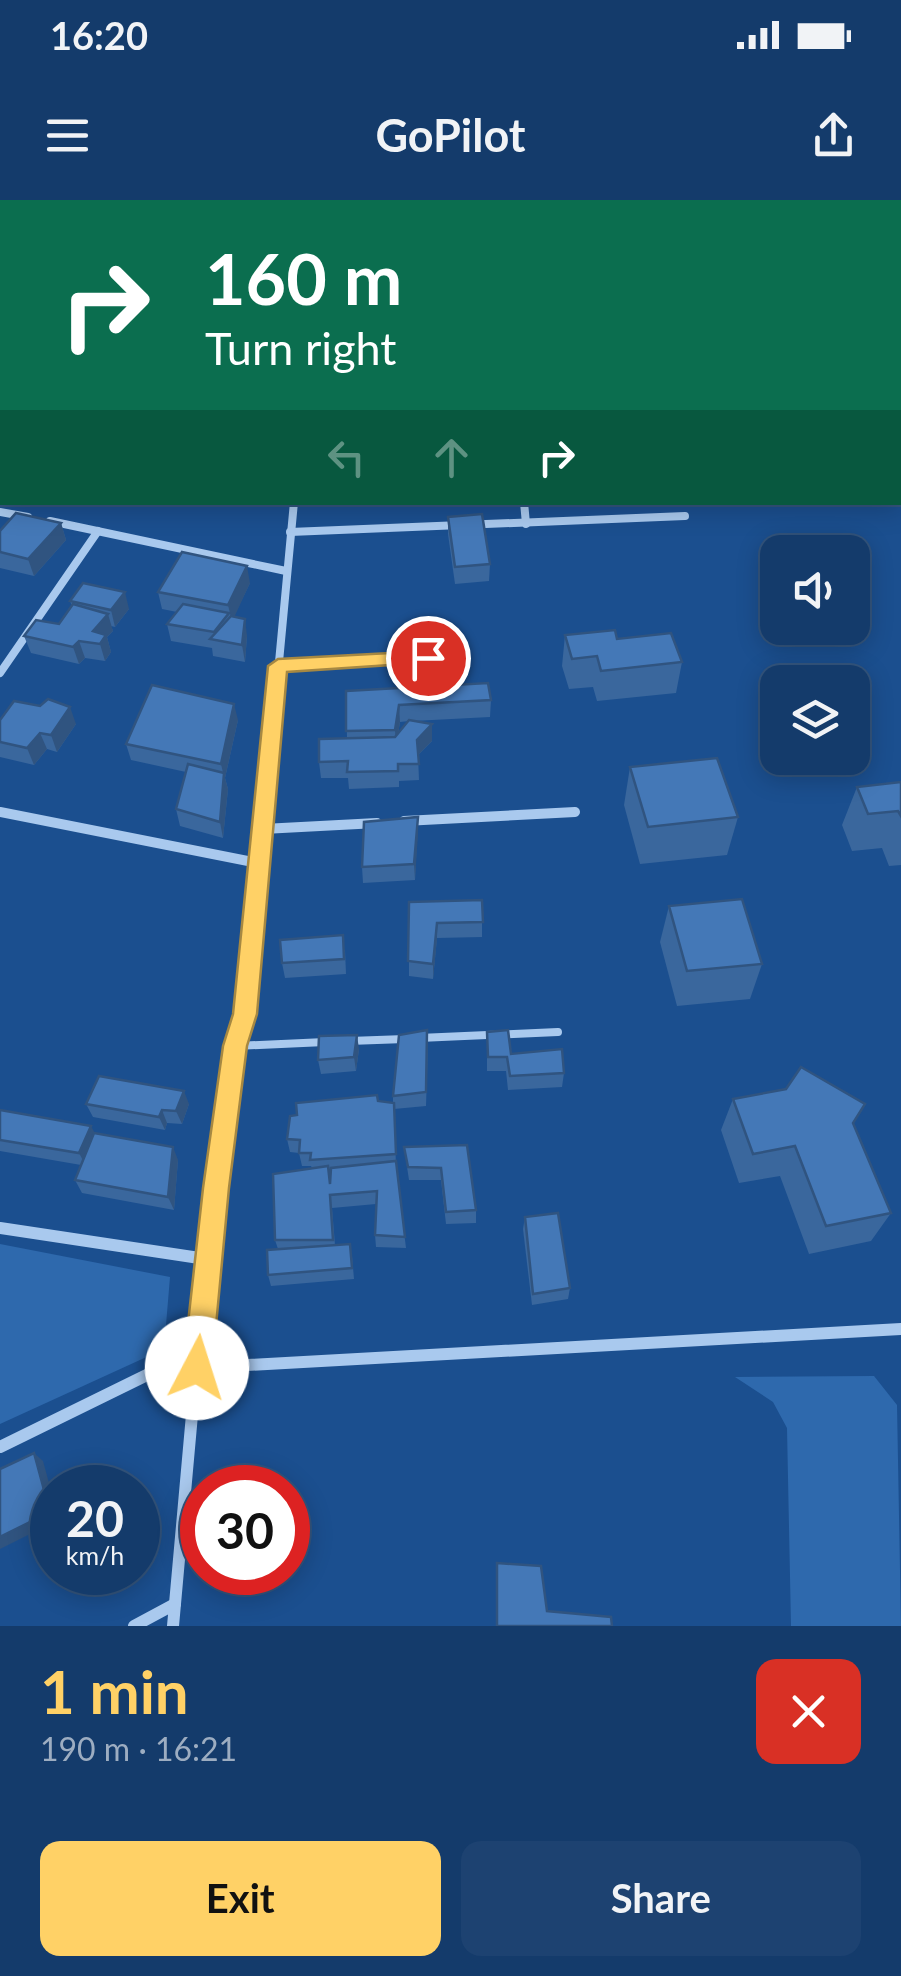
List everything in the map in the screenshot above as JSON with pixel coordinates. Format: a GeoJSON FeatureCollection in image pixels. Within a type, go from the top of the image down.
{"type":"FeatureCollection","features":[{"type":"Feature","properties":{"kind":"street"},"geometry":{"type":"LineString","coordinates":[[14,514],[18,505]]}},
{"type":"Feature","properties":{"kind":"street"},"geometry":{"type":"LineString","coordinates":[[173,1626],[206,1259],[235,1046],[245,1014],[294,505]]}},
{"type":"Feature","properties":{"kind":"street"},"geometry":{"type":"LineString","coordinates":[[524,505],[526,524]]}},
{"type":"Feature","properties":{"kind":"street"},"geometry":{"type":"LineString","coordinates":[[0,512],[286,571]]}},
{"type":"Feature","properties":{"kind":"street"},"geometry":{"type":"LineString","coordinates":[[290,532],[684,516]]}},
{"type":"Feature","properties":{"kind":"street"},"geometry":{"type":"LineString","coordinates":[[0,673],[98,531]]}},
{"type":"Feature","properties":{"kind":"street"},"geometry":{"type":"LineString","coordinates":[[0,812],[258,863]]}},
{"type":"Feature","properties":{"kind":"street"},"geometry":{"type":"LineString","coordinates":[[400,822],[576,812]]}},
{"type":"Feature","properties":{"kind":"street"},"geometry":{"type":"LineString","coordinates":[[263,829],[380,822]]}},
{"type":"Feature","properties":{"kind":"street"},"geometry":{"type":"LineString","coordinates":[[0,1228],[206,1259]]}},
{"type":"Feature","properties":{"kind":"street"},"geometry":{"type":"LineString","coordinates":[[0,1446],[158,1370],[901,1329]]}},
{"type":"Feature","properties":{"kind":"street"},"geometry":{"type":"LineString","coordinates":[[134,1626],[175,1604]]}},
{"type":"Feature","properties":{"kind":"lane"},"geometry":{"type":"LineString","coordinates":[[278,666],[428,658]]}},
{"type":"Feature","properties":{"kind":"lane"},"geometry":{"type":"LineString","coordinates":[[235,1046],[558,1032]]}},
{"type":"Feature","properties":{"kind":"shaded area"},"geometry":{"type":"Polygon","coordinates":[[[0,1244],[170,1277],[164,1349],[0,1424],[0,1244]]]}},
{"type":"Feature","properties":{"kind":"shaded area"},"geometry":{"type":"Polygon","coordinates":[[[874,1376],[897,1405],[901,1626],[791,1626],[787,1428],[773,1402],[735,1377],[874,1376]]]}},
{"type":"Feature","properties":{"kind":"building"},"geometry":{"type":"Polygon","coordinates":[[[16,513],[61,523],[28,559],[0,552],[0,531],[16,513]]]}},
{"type":"Feature","properties":{"kind":"building"},"geometry":{"type":"Polygon","coordinates":[[[482,514],[490,564],[455,567],[448,517],[482,514]]]}},
{"type":"Feature","properties":{"kind":"building"},"geometry":{"type":"Polygon","coordinates":[[[182,552],[247,566],[228,605],[158,592],[182,552]]]}},
{"type":"Feature","properties":{"kind":"building"},"geometry":{"type":"Polygon","coordinates":[[[83,583],[125,592],[111,610],[70,601],[83,583]]]}},
{"type":"Feature","properties":{"kind":"building"},"geometry":{"type":"Polygon","coordinates":[[[73,604],[108,614],[93,631],[106,635],[100,644],[79,641],[73,647],[24,636],[36,620],[59,624],[73,604]]]}},
{"type":"Feature","properties":{"kind":"building"},"geometry":{"type":"Polygon","coordinates":[[[183,604],[229,613],[214,632],[167,624],[183,604]]]}},
{"type":"Feature","properties":{"kind":"building"},"geometry":{"type":"Polygon","coordinates":[[[231,616],[245,619],[242,645],[210,639],[231,616]]]}},
{"type":"Feature","properties":{"kind":"building"},"geometry":{"type":"Polygon","coordinates":[[[615,630],[617,639],[671,633],[682,662],[601,671],[597,656],[572,659],[565,635],[615,630]]]}},
{"type":"Feature","properties":{"kind":"building"},"geometry":{"type":"Polygon","coordinates":[[[488,683],[491,700],[399,705],[395,730],[346,731],[346,691],[488,683]]]}},
{"type":"Feature","properties":{"kind":"building"},"geometry":{"type":"Polygon","coordinates":[[[152,685],[234,704],[221,764],[126,744],[152,685]]]}},
{"type":"Feature","properties":{"kind":"building"},"geometry":{"type":"Polygon","coordinates":[[[48,699],[70,707],[51,735],[40,733],[27,748],[0,742],[0,720],[14,701],[40,706],[48,699]]]}},
{"type":"Feature","properties":{"kind":"building"},"geometry":{"type":"Polygon","coordinates":[[[409,720],[432,724],[417,740],[419,764],[398,764],[398,771],[347,772],[348,761],[319,762],[319,739],[395,737],[409,720]]]}},
{"type":"Feature","properties":{"kind":"building"},"geometry":{"type":"Polygon","coordinates":[[[717,758],[738,817],[648,827],[630,767],[717,758]]]}},
{"type":"Feature","properties":{"kind":"building"},"geometry":{"type":"Polygon","coordinates":[[[188,764],[224,773],[220,822],[176,809],[188,764]]]}},
{"type":"Feature","properties":{"kind":"building"},"geometry":{"type":"Polygon","coordinates":[[[901,782],[901,816],[898,811],[868,814],[857,787],[901,782]]]}},
{"type":"Feature","properties":{"kind":"building"},"geometry":{"type":"Polygon","coordinates":[[[418,817],[414,864],[362,867],[364,822],[418,817]]]}},
{"type":"Feature","properties":{"kind":"building"},"geometry":{"type":"Polygon","coordinates":[[[742,899],[762,964],[687,971],[669,906],[742,899]]]}},
{"type":"Feature","properties":{"kind":"building"},"geometry":{"type":"Polygon","coordinates":[[[482,900],[483,922],[437,923],[433,964],[408,961],[409,902],[482,900]]]}},
{"type":"Feature","properties":{"kind":"building"},"geometry":{"type":"Polygon","coordinates":[[[343,935],[344,959],[282,963],[280,940],[343,935]]]}},
{"type":"Feature","properties":{"kind":"building"},"geometry":{"type":"Polygon","coordinates":[[[427,1030],[426,1092],[393,1096],[399,1035],[427,1030]]]}},
{"type":"Feature","properties":{"kind":"building"},"geometry":{"type":"Polygon","coordinates":[[[508,1030],[511,1054],[562,1049],[564,1073],[510,1076],[507,1057],[488,1057],[487,1032],[508,1030]]]}},
{"type":"Feature","properties":{"kind":"building"},"geometry":{"type":"Polygon","coordinates":[[[357,1035],[354,1057],[318,1060],[319,1036],[357,1035]]]}},
{"type":"Feature","properties":{"kind":"building"},"geometry":{"type":"Polygon","coordinates":[[[801,1067],[865,1104],[853,1123],[891,1213],[826,1226],[795,1146],[753,1154],[733,1099],[786,1089],[801,1067]]]}},
{"type":"Feature","properties":{"kind":"building"},"geometry":{"type":"Polygon","coordinates":[[[99,1076],[184,1091],[176,1111],[162,1110],[159,1117],[86,1104],[99,1076]]]}},
{"type":"Feature","properties":{"kind":"building"},"geometry":{"type":"Polygon","coordinates":[[[377,1095],[378,1101],[394,1103],[396,1154],[310,1160],[311,1153],[299,1153],[300,1140],[287,1139],[290,1116],[297,1115],[296,1103],[377,1095]]]}},
{"type":"Feature","properties":{"kind":"building"},"geometry":{"type":"Polygon","coordinates":[[[0,1110],[91,1126],[79,1153],[0,1140],[0,1110]]]}},
{"type":"Feature","properties":{"kind":"building"},"geometry":{"type":"Polygon","coordinates":[[[94,1133],[173,1147],[168,1197],[75,1180],[94,1133]]]}},
{"type":"Feature","properties":{"kind":"building"},"geometry":{"type":"Polygon","coordinates":[[[467,1145],[476,1210],[446,1212],[441,1168],[408,1167],[404,1147],[467,1145]]]}},
{"type":"Feature","properties":{"kind":"building"},"geometry":{"type":"Polygon","coordinates":[[[396,1161],[405,1237],[375,1235],[377,1191],[330,1195],[333,1240],[275,1240],[273,1174],[328,1166],[330,1184],[331,1168],[396,1161]]]}},
{"type":"Feature","properties":{"kind":"building"},"geometry":{"type":"Polygon","coordinates":[[[558,1213],[570,1288],[533,1294],[525,1217],[558,1213]]]}},
{"type":"Feature","properties":{"kind":"building"},"geometry":{"type":"Polygon","coordinates":[[[350,1244],[352,1268],[268,1275],[267,1250],[350,1244]]]}},
{"type":"Feature","properties":{"kind":"building"},"geometry":{"type":"Polygon","coordinates":[[[34,1453],[37,1465],[30,1465],[30,1522],[0,1537],[0,1469],[34,1453]]]}},
{"type":"Feature","properties":{"kind":"building"},"geometry":{"type":"Polygon","coordinates":[[[497,1563],[541,1566],[547,1611],[611,1617],[612,1626],[497,1626],[497,1563]]]}},
{"type":"Feature","properties":{"kind":"route"},"geometry":{"type":"LineString","coordinates":[[197,1368],[206,1259],[235,1046],[245,1014],[278,666],[428,658]]}}]}
